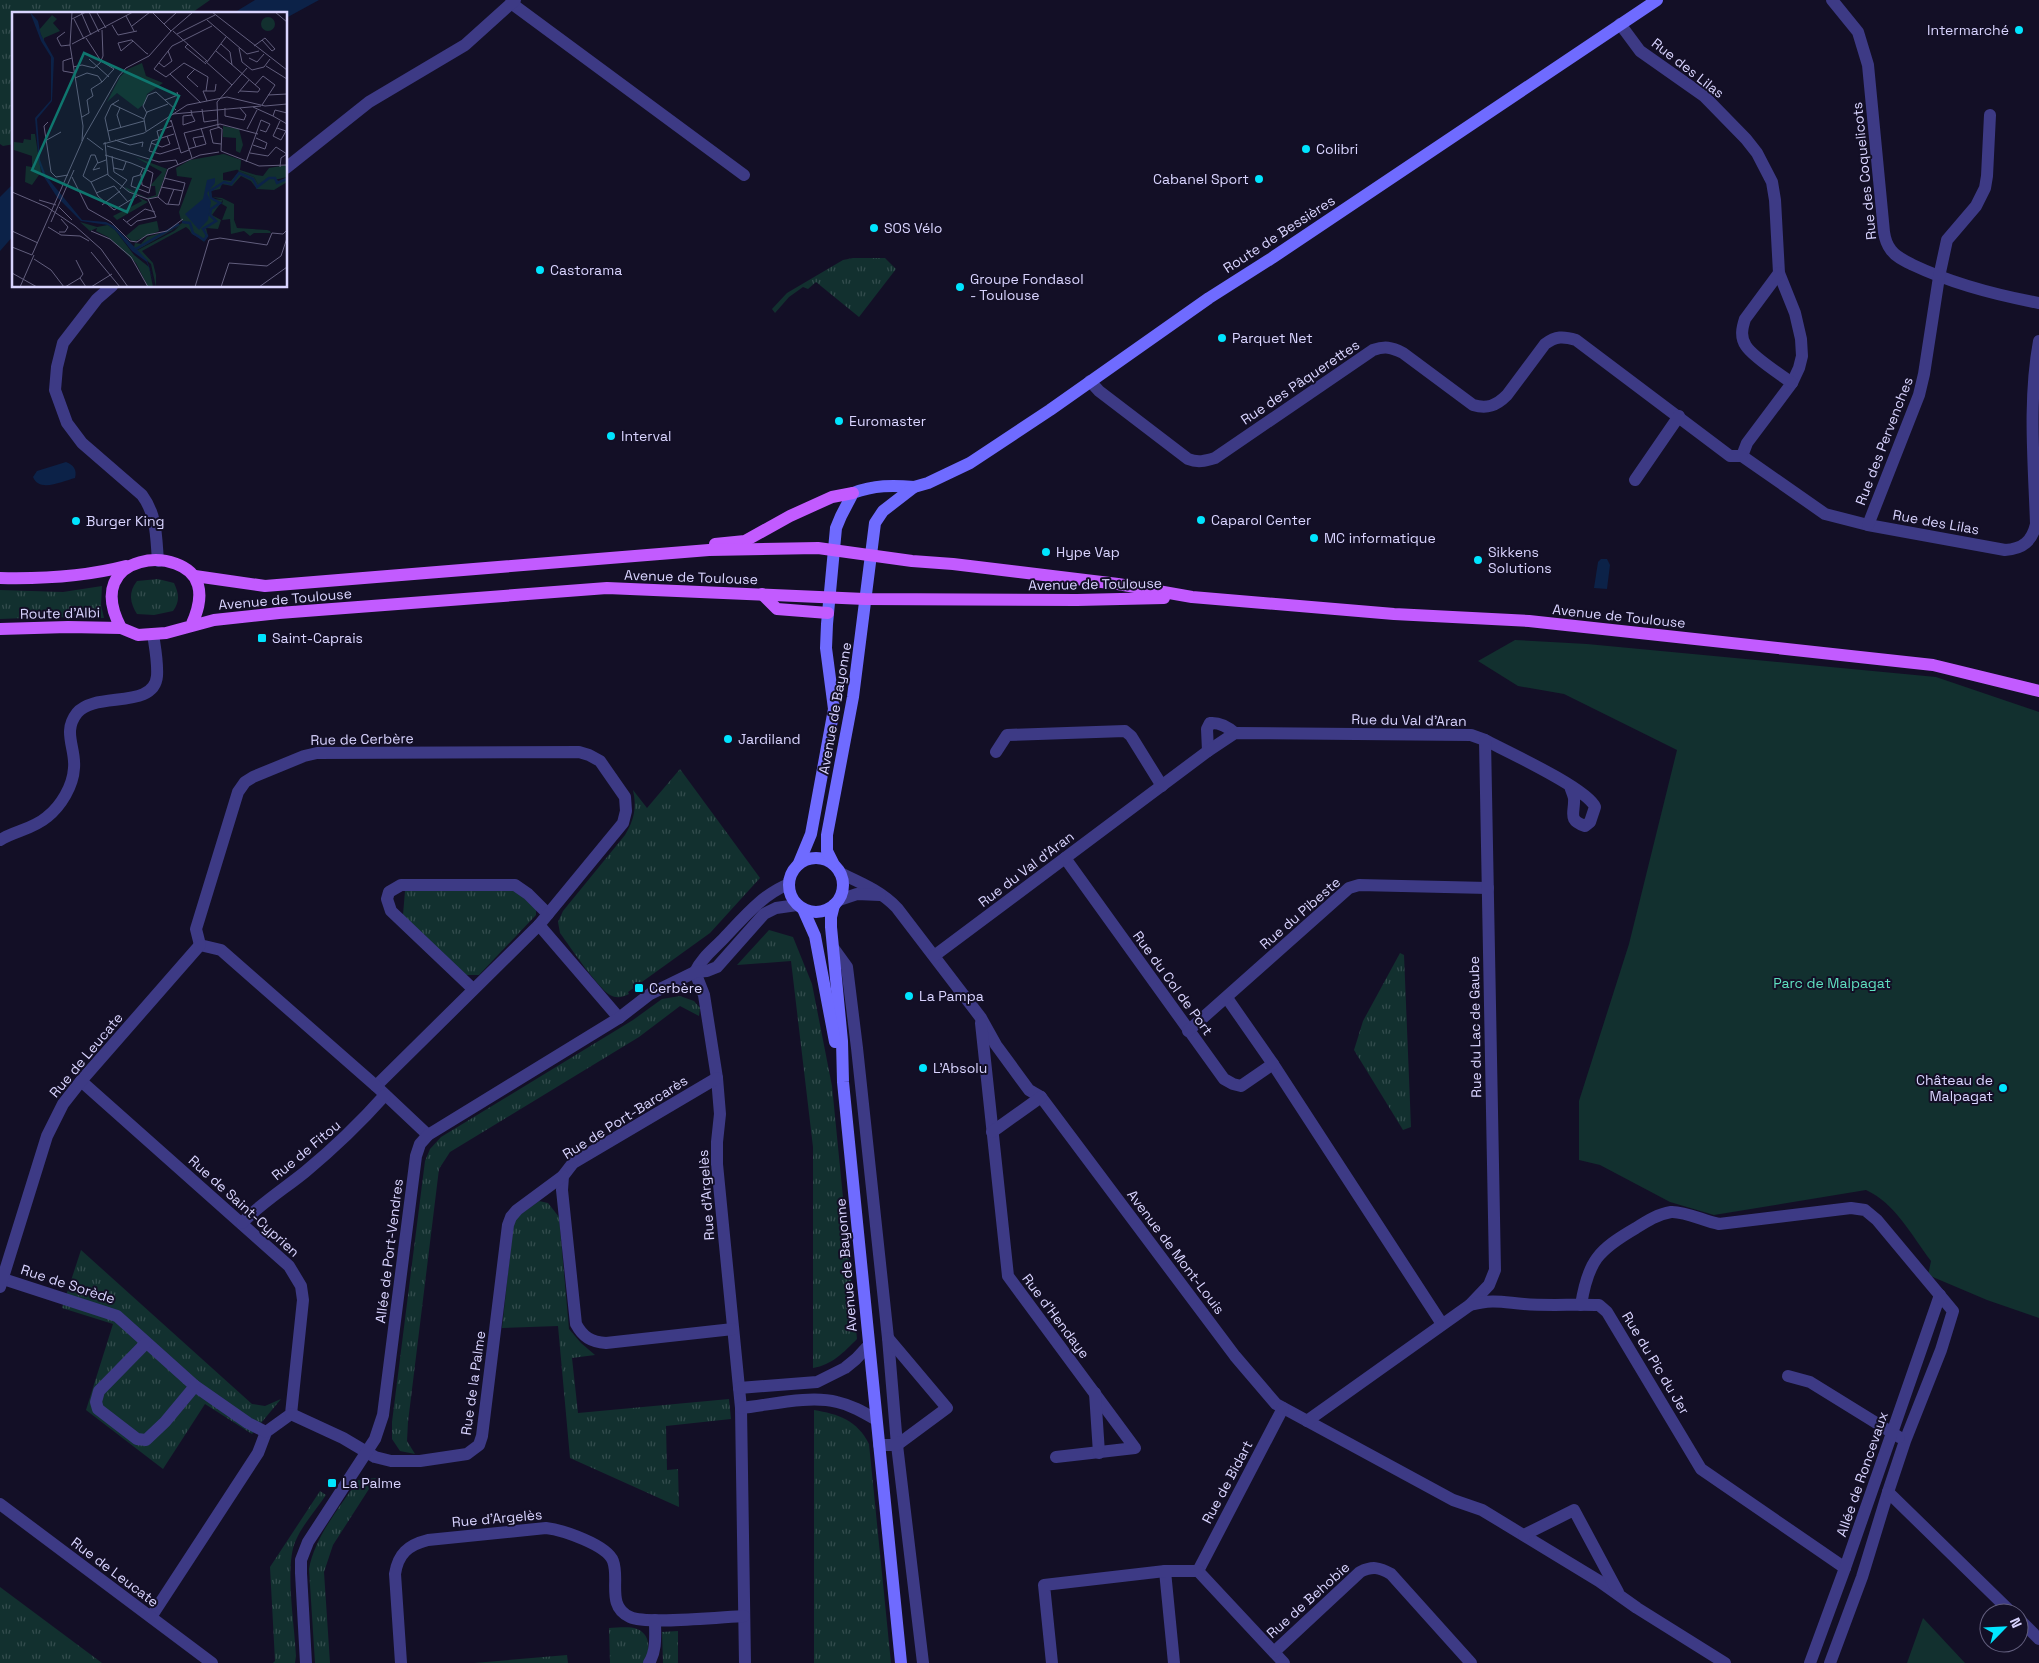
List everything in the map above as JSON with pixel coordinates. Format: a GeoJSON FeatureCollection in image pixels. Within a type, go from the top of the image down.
{"type":"FeatureCollection","features":[{"type":"Feature","properties":{"kind":"main road"},"geometry":{"type":"LineString","coordinates":[[709,550],[716,543],[745,541],[790,516],[832,497],[854,493]]}},
{"type":"Feature","properties":{"kind":"main road","name":"Avenue de Toulouse"},"geometry":{"type":"LineString","coordinates":[[195,576],[265,586],[543,565],[709,550],[748,551],[811,548],[1118,584],[1192,597],[1394,614],[1529,621],[1933,665],[2039,691]]}},
{"type":"Feature","properties":{"kind":"main road"},"geometry":{"type":"LineString","coordinates":[[0,578],[39,579],[78,576],[144,561],[173,562],[186,568],[195,576],[199,585],[200,600],[191,626],[166,633],[138,635],[121,628],[112,608],[111,594],[118,575],[126,566]]}},
{"type":"Feature","properties":{"kind":"main road","name":"Avenue de Toulouse"},"geometry":{"type":"LineString","coordinates":[[191,626],[214,620],[279,613],[607,588],[864,599],[1077,600],[1192,597]]}},
{"type":"Feature","properties":{"kind":"main road"},"geometry":{"type":"LineString","coordinates":[[762,594],[777,609],[828,613]]}},
{"type":"Feature","properties":{"kind":"main road","name":"Route d'Albi"},"geometry":{"type":"LineString","coordinates":[[0,630],[68,627],[121,628]]}},
{"type":"Feature","properties":{"kind":"street","name":"Route de Bessières"},"geometry":{"type":"LineString","coordinates":[[854,493],[865,489],[891,485],[914,487],[928,483],[970,462],[1050,410],[1209,298],[1272,258],[1657,0]]}},
{"type":"Feature","properties":{"kind":"street","name":"Rue des Coquelicots"},"geometry":{"type":"LineString","coordinates":[[1832,0],[1858,32],[1868,65],[1886,241],[1891,251],[1899,258],[1939,277],[2008,297],[2039,303]]}},
{"type":"Feature","properties":{"kind":"street"},"geometry":{"type":"LineString","coordinates":[[288,166],[369,102],[465,46],[513,2],[744,174]]}},
{"type":"Feature","properties":{"kind":"street","name":"Rue des Lilas"},"geometry":{"type":"LineString","coordinates":[[1620,24],[1640,50],[1704,96],[1757,153],[1766,168],[1774,191],[1779,273],[1790,299],[1801,339],[1802,356],[1792,383],[1747,443],[1742,456],[1825,514],[1868,525],[2004,550],[2014,550],[2025,545],[2033,535],[2036,524],[2032,430],[2033,387],[2039,341]]}},
{"type":"Feature","properties":{"kind":"street","name":"Rue des Pervenches"},"geometry":{"type":"LineString","coordinates":[[1868,525],[1919,395],[1947,240],[1976,206],[1985,188],[1990,115]]}},
{"type":"Feature","properties":{"kind":"street"},"geometry":{"type":"LineString","coordinates":[[1779,273],[1745,319],[1742,336],[1745,345],[1751,352],[1792,383]]}},
{"type":"Feature","properties":{"kind":"street"},"geometry":{"type":"LineString","coordinates":[[110,288],[97,299],[63,343],[57,367],[55,390],[67,423],[82,443],[150,505],[156,530],[158,561]]}},
{"type":"Feature","properties":{"kind":"street","name":"Rue des Pâquerettes"},"geometry":{"type":"LineString","coordinates":[[1090,381],[1098,391],[1181,454],[1196,462],[1215,458],[1373,350],[1382,347],[1392,347],[1403,353],[1473,405],[1483,408],[1500,402],[1507,395],[1545,344],[1553,338],[1564,337],[1576,340],[1604,363],[1679,416],[1730,456],[1742,456]]}},
{"type":"Feature","properties":{"kind":"street"},"geometry":{"type":"LineString","coordinates":[[1635,480],[1679,416]]}},
{"type":"Feature","properties":{"kind":"street","name":"Route de Bessières"},"geometry":{"type":"LineString","coordinates":[[870,556],[875,523],[883,511],[914,487]]}},
{"type":"Feature","properties":{"kind":"street"},"geometry":{"type":"LineString","coordinates":[[830,597],[837,524],[854,493]]}},
{"type":"Feature","properties":{"kind":"street","name":"Avenue de Bayonne"},"geometry":{"type":"LineString","coordinates":[[836,868],[827,851],[826,841],[853,697],[870,556]]}},
{"type":"Feature","properties":{"kind":"street","name":"Avenue de Bayonne"},"geometry":{"type":"LineString","coordinates":[[799,863],[811,834],[834,709],[826,648],[830,597]]}},
{"type":"Feature","properties":{"kind":"street"},"geometry":{"type":"LineString","coordinates":[[0,840],[34,826],[48,817],[67,792],[74,768],[69,737],[71,724],[78,712],[96,702],[143,695],[155,684],[157,673],[153,634]]}},
{"type":"Feature","properties":{"kind":"street","name":"Rue du Val d'Aran"},"geometry":{"type":"LineString","coordinates":[[1208,751],[1207,729],[1210,723],[1230,728],[1235,733]]}},
{"type":"Feature","properties":{"kind":"street"},"geometry":{"type":"LineString","coordinates":[[996,752],[1007,736],[1125,730],[1131,736],[1162,786]]}},
{"type":"Feature","properties":{"kind":"street","name":"Rue du Val d'Aran"},"geometry":{"type":"LineString","coordinates":[[934,956],[1208,751],[1235,733],[1471,735],[1485,740],[1570,786]]}},
{"type":"Feature","properties":{"kind":"street","name":"Rue du Lac de Gaube"},"geometry":{"type":"LineString","coordinates":[[1470,1306],[1489,1285],[1496,1270],[1485,740]]}},
{"type":"Feature","properties":{"kind":"street","name":"Rue de Cerbère"},"geometry":{"type":"LineString","coordinates":[[200,945],[196,929],[238,792],[245,782],[253,777],[304,756],[317,753],[579,752],[600,761],[625,797],[626,811],[623,823],[539,924],[376,1086]]}},
{"type":"Feature","properties":{"kind":"street"},"geometry":{"type":"LineString","coordinates":[[836,902],[843,886],[836,868],[819,858],[805,859],[792,871],[789,892],[800,907],[816,912],[857,894],[883,895]]}},
{"type":"Feature","properties":{"kind":"street","name":"Rue du Col de Port"},"geometry":{"type":"LineString","coordinates":[[1065,858],[1224,1079],[1241,1086],[1273,1064]]}},
{"type":"Feature","properties":{"kind":"street","name":"Avenue de Mont-Louis"},"geometry":{"type":"LineString","coordinates":[[836,868],[868,885],[897,908],[980,1018],[996,1045],[1029,1090],[1041,1097],[1235,1356],[1276,1404],[1453,1500],[1482,1510],[1599,1581],[1711,1658],[1726,1663]]}},
{"type":"Feature","properties":{"kind":"street","name":"Allée de Port-Vendres"},"geometry":{"type":"LineString","coordinates":[[694,972],[701,960],[758,903],[789,884]]}},
{"type":"Feature","properties":{"kind":"street"},"geometry":{"type":"LineString","coordinates":[[473,989],[390,911],[387,900],[390,892],[401,885],[514,886],[528,894],[548,914]]}},
{"type":"Feature","properties":{"kind":"street","name":"Rue du Pibeste"},"geometry":{"type":"LineString","coordinates":[[1188,1031],[1349,888],[1359,885],[1488,888]]}},
{"type":"Feature","properties":{"kind":"street","name":"Avenue de Bayonne"},"geometry":{"type":"LineString","coordinates":[[836,902],[831,917],[838,1041]]}},
{"type":"Feature","properties":{"kind":"street","name":"Avenue de Bayonne"},"geometry":{"type":"LineString","coordinates":[[800,907],[813,931],[838,1041],[844,1082],[868,1346],[901,1663]]}},
{"type":"Feature","properties":{"kind":"street","name":"Allée de Port-Vendres"},"geometry":{"type":"LineString","coordinates":[[306,1663],[300,1574],[301,1560],[308,1542],[374,1439],[383,1414],[416,1156],[420,1144],[428,1136],[619,1018],[650,994],[694,972],[706,971],[716,966],[764,914],[776,908],[800,907]]}},
{"type":"Feature","properties":{"kind":"street"},"geometry":{"type":"LineString","coordinates":[[539,924],[619,1018]]}},
{"type":"Feature","properties":{"kind":"street"},"geometry":{"type":"LineString","coordinates":[[200,945],[221,950],[376,1086],[428,1136]]}},
{"type":"Feature","properties":{"kind":"street","name":"Rue de Leucate"},"geometry":{"type":"LineString","coordinates":[[1,1282],[47,1136],[63,1104],[80,1081],[200,945]]}},
{"type":"Feature","properties":{"kind":"street","name":"Avenue de Bayonne"},"geometry":{"type":"LineString","coordinates":[[834,949],[847,967],[888,1338],[897,1445],[923,1663]]}},
{"type":"Feature","properties":{"kind":"street","name":"Rue d'Argelès"},"geometry":{"type":"LineString","coordinates":[[694,972],[704,995],[717,1078],[720,1114],[717,1164],[741,1408],[745,1663]]}},
{"type":"Feature","properties":{"kind":"street"},"geometry":{"type":"LineString","coordinates":[[1226,998],[1273,1064],[1442,1324]]}},
{"type":"Feature","properties":{"kind":"street","name":"Rue d'Hendaye"},"geometry":{"type":"LineString","coordinates":[[980,1018],[1008,1276],[1136,1448],[1056,1457]]}},
{"type":"Feature","properties":{"kind":"street"},"geometry":{"type":"LineString","coordinates":[[838,1041],[857,1048]]}},
{"type":"Feature","properties":{"kind":"street","name":"Rue de Port-Barcarès"},"geometry":{"type":"LineString","coordinates":[[717,1078],[573,1163],[566,1169],[563,1176],[562,1190],[576,1324],[581,1333],[589,1339],[606,1343],[733,1328]]}},
{"type":"Feature","properties":{"kind":"street","name":"Rue de Saint-Cyprien"},"geometry":{"type":"LineString","coordinates":[[80,1081],[289,1266],[301,1286],[303,1300],[291,1414]]}},
{"type":"Feature","properties":{"kind":"street","name":"Rue de Fitou"},"geometry":{"type":"LineString","coordinates":[[242,1223],[250,1214],[303,1174],[347,1136],[386,1096]]}},
{"type":"Feature","properties":{"kind":"street"},"geometry":{"type":"LineString","coordinates":[[992,1132],[1041,1097]]}},
{"type":"Feature","properties":{"kind":"street","name":"Rue de la Palme"},"geometry":{"type":"LineString","coordinates":[[291,1414],[343,1438],[381,1460],[420,1461],[467,1454],[480,1445],[508,1225],[511,1216],[517,1210],[563,1176]]}},
{"type":"Feature","properties":{"kind":"street"},"geometry":{"type":"LineString","coordinates":[[1581,1305],[1585,1280],[1600,1254],[1612,1242],[1656,1216],[1672,1212],[1719,1224],[1851,1208],[1865,1210],[1877,1220],[1953,1311],[1941,1350],[1905,1441],[1862,1577],[1830,1663]]}},
{"type":"Feature","properties":{"kind":"street","name":"Rue de Sorède"},"geometry":{"type":"LineString","coordinates":[[1,1282],[117,1316],[195,1386],[248,1423],[266,1432]]}},
{"type":"Feature","properties":{"kind":"street","name":"Allée de Roncevaux"},"geometry":{"type":"LineString","coordinates":[[1810,1663],[1940,1295]]}},
{"type":"Feature","properties":{"kind":"street","name":"Rue du Pic du Jer"},"geometry":{"type":"LineString","coordinates":[[1308,1421],[1442,1324],[1470,1306],[1494,1300],[1523,1304],[1599,1305],[1607,1312],[1701,1468],[1845,1568]]}},
{"type":"Feature","properties":{"kind":"street"},"geometry":{"type":"LineString","coordinates":[[879,1445],[897,1445],[947,1408],[888,1338]]}},
{"type":"Feature","properties":{"kind":"street"},"geometry":{"type":"LineString","coordinates":[[146,1343],[99,1391],[96,1402],[98,1408],[141,1441],[152,1436],[195,1386]]}},
{"type":"Feature","properties":{"kind":"street"},"geometry":{"type":"LineString","coordinates":[[739,1388],[816,1382],[845,1368],[868,1346]]}},
{"type":"Feature","properties":{"kind":"street"},"geometry":{"type":"LineString","coordinates":[[1788,1376],[1810,1382],[1905,1441]]}},
{"type":"Feature","properties":{"kind":"street"},"geometry":{"type":"LineString","coordinates":[[1095,1393],[1099,1453]]}},
{"type":"Feature","properties":{"kind":"street"},"geometry":{"type":"LineString","coordinates":[[741,1408],[816,1399],[835,1401],[848,1405],[876,1419]]}},
{"type":"Feature","properties":{"kind":"street","name":"Rue de Bidart"},"geometry":{"type":"LineString","coordinates":[[1198,1570],[1283,1408]]}},
{"type":"Feature","properties":{"kind":"street"},"geometry":{"type":"LineString","coordinates":[[151,1617],[258,1453],[266,1432],[291,1414]]}},
{"type":"Feature","properties":{"kind":"street"},"geometry":{"type":"LineString","coordinates":[[1888,1492],[2002,1603]]}},
{"type":"Feature","properties":{"kind":"street","name":"Rue de Leucate"},"geometry":{"type":"LineString","coordinates":[[0,1504],[212,1663]]}},
{"type":"Feature","properties":{"kind":"street","name":"Avenue de Mont-Louis"},"geometry":{"type":"LineString","coordinates":[[1524,1536],[1574,1510],[1620,1596]]}},
{"type":"Feature","properties":{"kind":"street","name":"Rue d'Argelès"},"geometry":{"type":"LineString","coordinates":[[401,1663],[395,1574],[397,1564],[404,1551],[411,1546],[428,1540],[546,1528],[564,1532],[602,1548],[611,1558],[614,1568],[616,1599],[621,1611],[633,1618],[655,1620],[744,1616]]}},
{"type":"Feature","properties":{"kind":"street","name":"Rue de Behobie"},"geometry":{"type":"LineString","coordinates":[[1274,1652],[1360,1572],[1370,1567],[1381,1568],[1391,1574],[1471,1663]]}},
{"type":"Feature","properties":{"kind":"street"},"geometry":{"type":"LineString","coordinates":[[1052,1663],[1044,1585],[1165,1571],[1198,1570],[1284,1663]]}},
{"type":"Feature","properties":{"kind":"street"},"geometry":{"type":"LineString","coordinates":[[1165,1571],[1174,1663]]}},
{"type":"Feature","properties":{"kind":"street"},"geometry":{"type":"LineString","coordinates":[[650,1663],[654,1656],[655,1648],[655,1620]]}},
{"type":"Feature","properties":{"kind":"street"},"geometry":{"type":"LineString","coordinates":[[2029,1630],[2039,1639]]}},
{"type":"Feature","properties":{"kind":"green space"},"geometry":{"type":"Polygon","coordinates":[[[0,0],[210,0],[193,12],[12,12],[12,144],[3,146],[0,144],[0,0]]]}},
{"type":"Feature","properties":{"kind":"green space"},"geometry":{"type":"Polygon","coordinates":[[[853,258],[885,258],[896,269],[859,317],[816,282],[808,289],[803,287],[789,297],[775,313],[772,309],[787,293],[843,260],[853,258]]]}},
{"type":"Feature","properties":{"kind":"green space"},"geometry":{"type":"Polygon","coordinates":[[[158,579],[174,583],[178,597],[173,611],[154,615],[137,614],[131,598],[134,585],[137,581],[158,579]]]}},
{"type":"Feature","properties":{"kind":"green space"},"geometry":{"type":"Polygon","coordinates":[[[102,586],[101,605],[104,618],[50,617],[0,619],[0,590],[63,592],[102,586]]]}},
{"type":"Feature","properties":{"kind":"green space","name":"Parc de Malpagat"},"geometry":{"type":"Polygon","coordinates":[[[1515,640],[1587,644],[1936,677],[2039,712],[2039,1318],[1987,1300],[1928,1275],[1931,1261],[1910,1231],[1886,1203],[1866,1190],[1714,1215],[1670,1202],[1600,1165],[1579,1160],[1579,1101],[1629,944],[1677,750],[1564,694],[1518,686],[1478,661],[1515,640]]]}},
{"type":"Feature","properties":{"kind":"green space"},"geometry":{"type":"Polygon","coordinates":[[[680,769],[760,878],[710,933],[628,992],[629,994],[615,997],[598,984],[577,957],[560,933],[558,922],[563,911],[625,835],[634,814],[633,790],[647,808],[680,769]]]}},
{"type":"Feature","properties":{"kind":"green space"},"geometry":{"type":"Polygon","coordinates":[[[405,891],[516,891],[536,909],[536,915],[479,975],[465,975],[403,915],[405,891]]]}},
{"type":"Feature","properties":{"kind":"green space"},"geometry":{"type":"Polygon","coordinates":[[[769,930],[793,937],[812,984],[832,1086],[857,1339],[832,1361],[813,1368],[813,1147],[791,961],[737,965],[769,930]]]}},
{"type":"Feature","properties":{"kind":"green space"},"geometry":{"type":"Polygon","coordinates":[[[1400,953],[1404,955],[1411,1127],[1403,1130],[1354,1050],[1363,1021],[1400,953]]]}},
{"type":"Feature","properties":{"kind":"green space"},"geometry":{"type":"Polygon","coordinates":[[[680,996],[694,1001],[700,1008],[699,1016],[680,1006],[639,1037],[450,1152],[439,1169],[408,1422],[407,1441],[415,1454],[400,1451],[392,1439],[392,1422],[425,1161],[430,1149],[441,1137],[633,1020],[662,999],[680,996]]]}},
{"type":"Feature","properties":{"kind":"green space"},"geometry":{"type":"Polygon","coordinates":[[[539,1201],[548,1203],[559,1217],[569,1329],[595,1355],[572,1358],[578,1413],[729,1399],[731,1419],[666,1426],[667,1470],[678,1469],[679,1507],[570,1458],[558,1326],[502,1328],[513,1227],[517,1217],[539,1201]]]}},
{"type":"Feature","properties":{"kind":"green space"},"geometry":{"type":"Polygon","coordinates":[[[81,1250],[252,1404],[265,1406],[281,1399],[252,1434],[205,1404],[163,1469],[86,1410],[113,1324],[62,1308],[81,1250]]]}},
{"type":"Feature","properties":{"kind":"green space"},"geometry":{"type":"Polygon","coordinates":[[[814,1410],[839,1416],[853,1424],[859,1429],[869,1444],[891,1663],[814,1663],[814,1410]]]}},
{"type":"Feature","properties":{"kind":"green space"},"geometry":{"type":"Polygon","coordinates":[[[376,1478],[333,1545],[324,1572],[330,1663],[315,1663],[309,1569],[312,1557],[322,1533],[358,1480],[376,1478]]]}},
{"type":"Feature","properties":{"kind":"green space"},"geometry":{"type":"Polygon","coordinates":[[[320,1491],[326,1495],[302,1528],[296,1540],[291,1564],[290,1580],[295,1663],[273,1663],[275,1661],[270,1567],[320,1491]]]}},
{"type":"Feature","properties":{"kind":"green space"},"geometry":{"type":"Polygon","coordinates":[[[0,1587],[102,1663],[0,1663],[0,1587]]]}},
{"type":"Feature","properties":{"kind":"green space"},"geometry":{"type":"Polygon","coordinates":[[[1923,1618],[1965,1663],[1907,1663],[1923,1618]]]}},
{"type":"Feature","properties":{"kind":"green space"},"geometry":{"type":"Polygon","coordinates":[[[609,1628],[630,1628],[642,1631],[648,1644],[646,1659],[643,1663],[610,1663],[609,1628]]]}},
{"type":"Feature","properties":{"kind":"green space"},"geometry":{"type":"Polygon","coordinates":[[[678,1631],[678,1663],[663,1663],[662,1632],[678,1631]]]}},
{"type":"Feature","properties":{"kind":"green space"},"geometry":{"type":"Polygon","coordinates":[[[567,1655],[568,1663],[474,1663],[567,1655]]]}},
{"type":"Feature","properties":{"kind":"water"},"geometry":{"type":"Polygon","coordinates":[[[255,0],[319,0],[288,17],[288,12],[235,12],[255,0]]]}},
{"type":"Feature","properties":{"kind":"water"},"geometry":{"type":"Polygon","coordinates":[[[12,185],[12,237],[0,251],[0,197],[12,185]]]}},
{"type":"Feature","properties":{"kind":"water"},"geometry":{"type":"Polygon","coordinates":[[[66,462],[74,468],[75,478],[46,485],[36,482],[33,477],[37,471],[66,462]]]}},
{"type":"Feature","properties":{"kind":"water"},"geometry":{"type":"Polygon","coordinates":[[[1601,559],[1607,559],[1610,565],[1607,589],[1594,588],[1598,562],[1601,559]]]}},
{"type":"Feature","properties":{"kind":"place","name":"Intermarché"},"geometry":{"type":"Point","coordinates":[2019,30]}},
{"type":"Feature","properties":{"kind":"place","name":"Colibri"},"geometry":{"type":"Point","coordinates":[1306,149]}},
{"type":"Feature","properties":{"kind":"place","name":"Cabanel Sport"},"geometry":{"type":"Point","coordinates":[1259,179]}},
{"type":"Feature","properties":{"kind":"place","name":"SOS Vélo"},"geometry":{"type":"Point","coordinates":[874,228]}},
{"type":"Feature","properties":{"kind":"place","name":"Castorama"},"geometry":{"type":"Point","coordinates":[540,270]}},
{"type":"Feature","properties":{"kind":"place","name":"Groupe Fondasol - Toulouse"},"geometry":{"type":"Point","coordinates":[960,287]}},
{"type":"Feature","properties":{"kind":"place","name":"Parquet Net"},"geometry":{"type":"Point","coordinates":[1222,338]}},
{"type":"Feature","properties":{"kind":"place","name":"Euromaster"},"geometry":{"type":"Point","coordinates":[839,421]}},
{"type":"Feature","properties":{"kind":"place","name":"Interval"},"geometry":{"type":"Point","coordinates":[611,436]}},
{"type":"Feature","properties":{"kind":"place","name":"Caparol Center"},"geometry":{"type":"Point","coordinates":[1201,520]}},
{"type":"Feature","properties":{"kind":"place","name":"Burger King"},"geometry":{"type":"Point","coordinates":[76,521]}},
{"type":"Feature","properties":{"kind":"place","name":"MC informatique"},"geometry":{"type":"Point","coordinates":[1314,538]}},
{"type":"Feature","properties":{"kind":"place","name":"Hype Vap"},"geometry":{"type":"Point","coordinates":[1046,552]}},
{"type":"Feature","properties":{"kind":"place","name":"Sikkens Solutions"},"geometry":{"type":"Point","coordinates":[1478,560]}},
{"type":"Feature","properties":{"kind":"place","name":"Saint-Caprais"},"geometry":{"type":"Point","coordinates":[262,638]}},
{"type":"Feature","properties":{"kind":"place","name":"Jardiland"},"geometry":{"type":"Point","coordinates":[728,739]}},
{"type":"Feature","properties":{"kind":"place","name":"Cerbère"},"geometry":{"type":"Point","coordinates":[639,988]}},
{"type":"Feature","properties":{"kind":"place","name":"La Pampa"},"geometry":{"type":"Point","coordinates":[909,996]}},
{"type":"Feature","properties":{"kind":"place","name":"L'Absolu"},"geometry":{"type":"Point","coordinates":[923,1068]}},
{"type":"Feature","properties":{"kind":"place","name":"Château de Malpagat"},"geometry":{"type":"Point","coordinates":[2003,1088]}},
{"type":"Feature","properties":{"kind":"place","name":"La Palme"},"geometry":{"type":"Point","coordinates":[332,1483]}}]}
